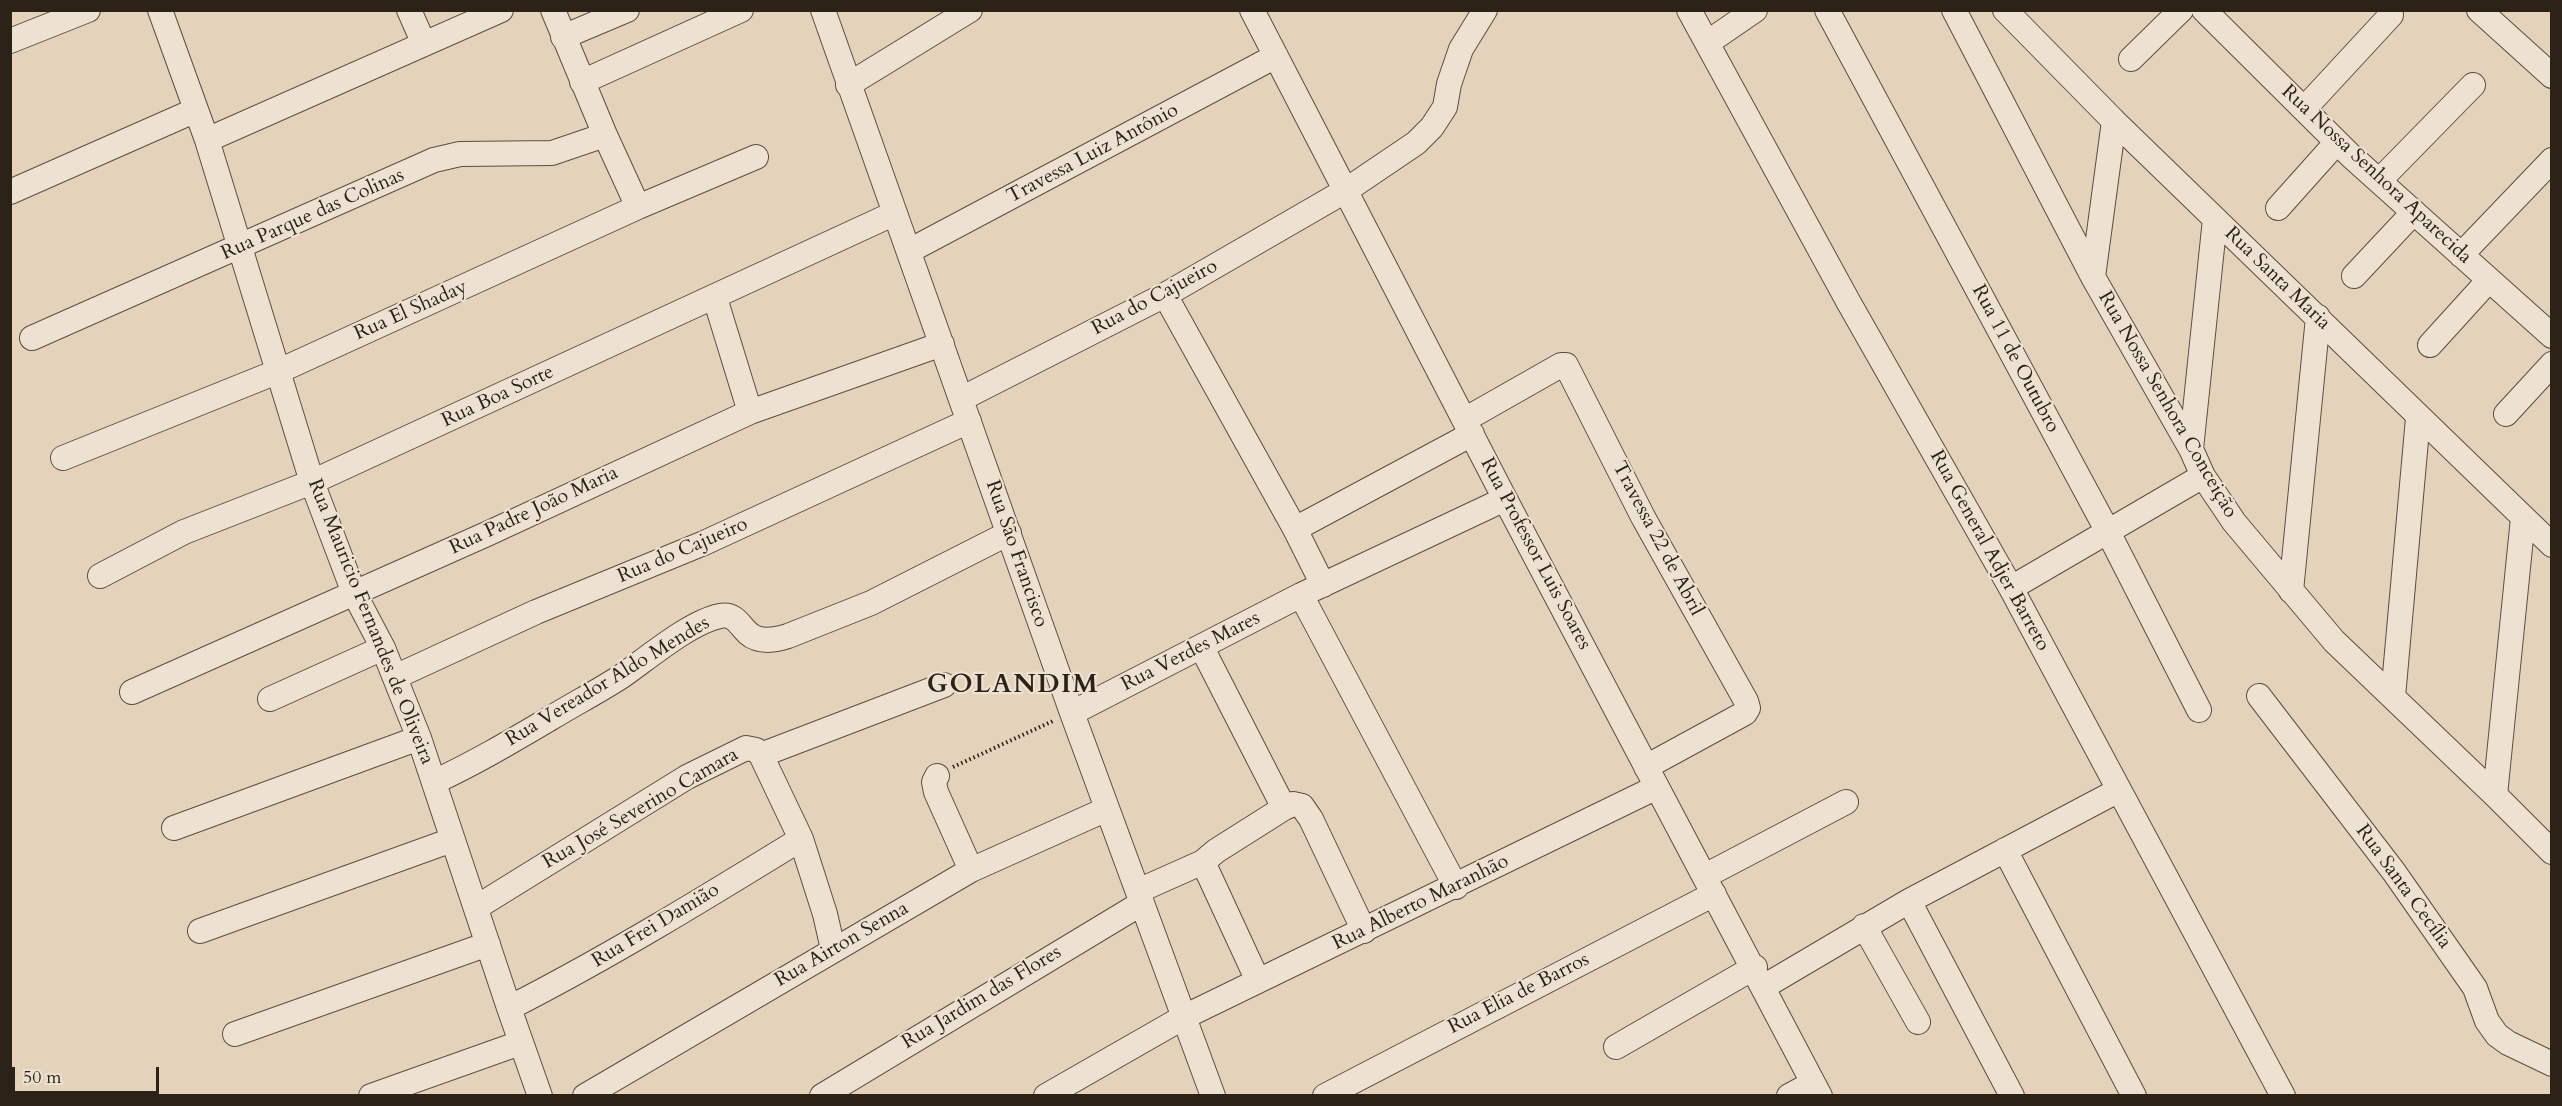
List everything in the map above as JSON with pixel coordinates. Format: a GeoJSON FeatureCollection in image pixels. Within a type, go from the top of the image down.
{"type":"FeatureCollection","features":[{"type":"Feature","properties":{"kind":"street"},"geometry":{"type":"LineString","coordinates":[[10,41],[88,10]]}},
{"type":"Feature","properties":{"kind":"street","name":"Rua Mauricio Fernandes de Oliveira"},"geometry":{"type":"LineString","coordinates":[[160,10],[207,140],[312,482],[354,593],[383,648],[419,738],[452,840],[477,907],[520,1043],[540,1095]]}},
{"type":"Feature","properties":{"kind":"street"},"geometry":{"type":"LineString","coordinates":[[409,10],[424,44]]}},
{"type":"Feature","properties":{"kind":"street"},"geometry":{"type":"LineString","coordinates":[[207,140],[501,10]]}},
{"type":"Feature","properties":{"kind":"street"},"geometry":{"type":"LineString","coordinates":[[553,10],[582,82],[638,207]]}},
{"type":"Feature","properties":{"kind":"street"},"geometry":{"type":"LineString","coordinates":[[563,37],[627,10]]}},
{"type":"Feature","properties":{"kind":"street"},"geometry":{"type":"LineString","coordinates":[[582,82],[741,10]]}},
{"type":"Feature","properties":{"kind":"street","name":"Rua São Francisco"},"geometry":{"type":"LineString","coordinates":[[823,10],[1072,713],[1213,1095]]}},
{"type":"Feature","properties":{"kind":"street"},"geometry":{"type":"LineString","coordinates":[[848,85],[970,10]]}},
{"type":"Feature","properties":{"kind":"street","name":"Rua Professor Luis Soares"},"geometry":{"type":"LineString","coordinates":[[1252,10],[1505,499],[1651,777],[1760,977],[1817,1089]]}},
{"type":"Feature","properties":{"kind":"street","name":"Rua do Cajueiro"},"geometry":{"type":"LineString","coordinates":[[395,677],[536,612],[704,543],[965,410],[1346,191],[1416,143],[1432,127],[1445,107],[1449,84],[1461,50],[1485,10]]}},
{"type":"Feature","properties":{"kind":"street","name":"Rua General Adjer Barreto"},"geometry":{"type":"LineString","coordinates":[[1689,10],[1849,303],[2011,588],[2283,1095]]}},
{"type":"Feature","properties":{"kind":"street"},"geometry":{"type":"LineString","coordinates":[[1707,43],[1755,10]]}},
{"type":"Feature","properties":{"kind":"street","name":"Rua 11 de Outubro"},"geometry":{"type":"LineString","coordinates":[[1827,10],[2107,530],[2199,710]]}},
{"type":"Feature","properties":{"kind":"street","name":"Rua Nossa Senhora Conceição"},"geometry":{"type":"LineString","coordinates":[[1954,10],[2093,277],[2191,449],[2203,476],[2234,522],[2334,641],[2552,852]]}},
{"type":"Feature","properties":{"kind":"street"},"geometry":{"type":"LineString","coordinates":[[2131,59],[2181,10]]}},
{"type":"Feature","properties":{"kind":"street","name":"Rua Nossa Senhora Aparecida"},"geometry":{"type":"LineString","coordinates":[[2204,10],[2337,142],[2552,336]]}},
{"type":"Feature","properties":{"kind":"street"},"geometry":{"type":"LineString","coordinates":[[2479,10],[2552,76]]}},
{"type":"Feature","properties":{"kind":"street","name":"Rua Santa Maria"},"geometry":{"type":"LineString","coordinates":[[2009,12],[2114,121],[2318,317],[2418,418],[2552,545]]}},
{"type":"Feature","properties":{"kind":"street"},"geometry":{"type":"LineString","coordinates":[[2304,109],[2391,15]]}},
{"type":"Feature","properties":{"kind":"street","name":"Travessa Luiz Antônio"},"geometry":{"type":"LineString","coordinates":[[909,251],[1276,57]]}},
{"type":"Feature","properties":{"kind":"street"},"geometry":{"type":"LineString","coordinates":[[2379,181],[2473,86]]}},
{"type":"Feature","properties":{"kind":"street"},"geometry":{"type":"LineString","coordinates":[[10,192],[196,110]]}},
{"type":"Feature","properties":{"kind":"street"},"geometry":{"type":"LineString","coordinates":[[2093,277],[2114,121]]}},
{"type":"Feature","properties":{"kind":"street","name":"Rua Parque das Colinas"},"geometry":{"type":"LineString","coordinates":[[32,338],[434,160],[460,154],[552,153],[605,135]]}},
{"type":"Feature","properties":{"kind":"street"},"geometry":{"type":"LineString","coordinates":[[2278,208],[2337,142]]}},
{"type":"Feature","properties":{"kind":"street","name":"Rua El Shaday"},"geometry":{"type":"LineString","coordinates":[[63,458],[279,371],[638,207],[756,157]]}},
{"type":"Feature","properties":{"kind":"street"},"geometry":{"type":"LineString","coordinates":[[2461,255],[2552,160]]}},
{"type":"Feature","properties":{"kind":"street"},"geometry":{"type":"LineString","coordinates":[[2354,276],[2414,212]]}},
{"type":"Feature","properties":{"kind":"street","name":"Rua Boa Sorte"},"geometry":{"type":"LineString","coordinates":[[100,576],[184,532],[312,482],[895,213]]}},
{"type":"Feature","properties":{"kind":"street"},"geometry":{"type":"LineString","coordinates":[[2191,449],[2215,219]]}},
{"type":"Feature","properties":{"kind":"street"},"geometry":{"type":"LineString","coordinates":[[2430,345],[2489,279]]}},
{"type":"Feature","properties":{"kind":"street"},"geometry":{"type":"LineString","coordinates":[[1165,296],[1295,529],[1312,590],[1456,886]]}},
{"type":"Feature","properties":{"kind":"street"},"geometry":{"type":"LineString","coordinates":[[715,298],[750,412]]}},
{"type":"Feature","properties":{"kind":"street"},"geometry":{"type":"LineString","coordinates":[[2291,591],[2318,317]]}},
{"type":"Feature","properties":{"kind":"street","name":"Rua Padre João Maria"},"geometry":{"type":"LineString","coordinates":[[132,692],[750,412],[942,344]]}},
{"type":"Feature","properties":{"kind":"street"},"geometry":{"type":"LineString","coordinates":[[2506,414],[2552,364]]}},
{"type":"Feature","properties":{"kind":"street","name":"Travessa 22 de Abril"},"geometry":{"type":"LineString","coordinates":[[1469,426],[1561,365],[1566,365],[1643,517],[1746,701],[1748,708],[1746,713],[1651,777]]}},
{"type":"Feature","properties":{"kind":"street"},"geometry":{"type":"LineString","coordinates":[[2393,698],[2418,418]]}},
{"type":"Feature","properties":{"kind":"street"},"geometry":{"type":"LineString","coordinates":[[1295,529],[1469,426]]}},
{"type":"Feature","properties":{"kind":"street"},"geometry":{"type":"LineString","coordinates":[[2011,588],[2203,476]]}},
{"type":"Feature","properties":{"kind":"street","name":"Rua Verdes Mares"},"geometry":{"type":"LineString","coordinates":[[1072,713],[1312,590],[1505,499]]}},
{"type":"Feature","properties":{"kind":"street"},"geometry":{"type":"LineString","coordinates":[[2495,795],[2523,518]]}},
{"type":"Feature","properties":{"kind":"street","name":"Rua Vereador Aldo Mendes"},"geometry":{"type":"LineString","coordinates":[[434,782],[473,764],[620,677],[692,628],[711,618],[721,615],[734,617],[749,634],[759,639],[774,640],[879,598],[1009,533]]}},
{"type":"Feature","properties":{"kind":"street"},"geometry":{"type":"LineString","coordinates":[[270,699],[383,648]]}},
{"type":"Feature","properties":{"kind":"street"},"geometry":{"type":"LineString","coordinates":[[1202,648],[1284,808],[1293,804],[1302,806],[1311,819],[1364,931]]}},
{"type":"Feature","properties":{"kind":"street","name":"Rua José Severino Camara"},"geometry":{"type":"LineString","coordinates":[[477,907],[687,777],[746,748],[756,750],[761,754],[944,685]]}},
{"type":"Feature","properties":{"kind":"street","name":"Rua Santa Cecília"},"geometry":{"type":"LineString","coordinates":[[2259,696],[2394,873],[2475,988],[2487,1022],[2497,1035],[2508,1043],[2552,1064]]}},
{"type":"Feature","properties":{"kind":"street"},"geometry":{"type":"LineString","coordinates":[[174,828],[419,738]]}},
{"type":"Feature","properties":{"kind":"street"},"geometry":{"type":"LineString","coordinates":[[761,754],[801,839],[825,914],[833,949]]}},
{"type":"Feature","properties":{"kind":"street"},"geometry":{"type":"LineString","coordinates":[[937,776],[934,782],[936,792],[971,870]]}},
{"type":"Feature","properties":{"kind":"street","name":"Rua Alberto Maranhão"},"geometry":{"type":"LineString","coordinates":[[1046,1095],[1184,1017],[1456,886],[1651,777]]}},
{"type":"Feature","properties":{"kind":"street"},"geometry":{"type":"LineString","coordinates":[[1616,1047],[1864,926],[2119,790]]}},
{"type":"Feature","properties":{"kind":"street","name":"Rua Elia de Barros"},"geometry":{"type":"LineString","coordinates":[[1325,1095],[1709,885],[1846,802]]}},
{"type":"Feature","properties":{"kind":"street","name":"Rua Airton Senna"},"geometry":{"type":"LineString","coordinates":[[585,1095],[971,870],[1107,808]]}},
{"type":"Feature","properties":{"kind":"street","name":"Rua Jardim das Flores"},"geometry":{"type":"LineString","coordinates":[[822,1095],[1140,897],[1203,862],[1216,851],[1284,808]]}},
{"type":"Feature","properties":{"kind":"street","name":"Rua Frei Damião"},"geometry":{"type":"LineString","coordinates":[[509,1008],[661,925],[801,839]]}},
{"type":"Feature","properties":{"kind":"street"},"geometry":{"type":"LineString","coordinates":[[200,931],[452,840]]}},
{"type":"Feature","properties":{"kind":"street"},"geometry":{"type":"LineString","coordinates":[[2005,850],[2134,1095]]}},
{"type":"Feature","properties":{"kind":"street"},"geometry":{"type":"LineString","coordinates":[[1203,862],[1258,981]]}},
{"type":"Feature","properties":{"kind":"street"},"geometry":{"type":"LineString","coordinates":[[1909,901],[2012,1095]]}},
{"type":"Feature","properties":{"kind":"street"},"geometry":{"type":"LineString","coordinates":[[1864,926],[1918,1022]]}},
{"type":"Feature","properties":{"kind":"street"},"geometry":{"type":"LineString","coordinates":[[236,1034],[489,944]]}},
{"type":"Feature","properties":{"kind":"street"},"geometry":{"type":"LineString","coordinates":[[371,1095],[520,1043]]}},
{"type":"Feature","properties":{"kind":"street"},"geometry":{"type":"LineString","coordinates":[[1789,1095],[1817,1089]]}},
{"type":"Feature","properties":{"kind":"path"},"geometry":{"type":"LineString","coordinates":[[937,776],[1072,713]]}},
{"type":"Feature","properties":{"kind":"district","name":"GOLANDIM"},"geometry":{"type":"Point","coordinates":[1013,686]}}]}
